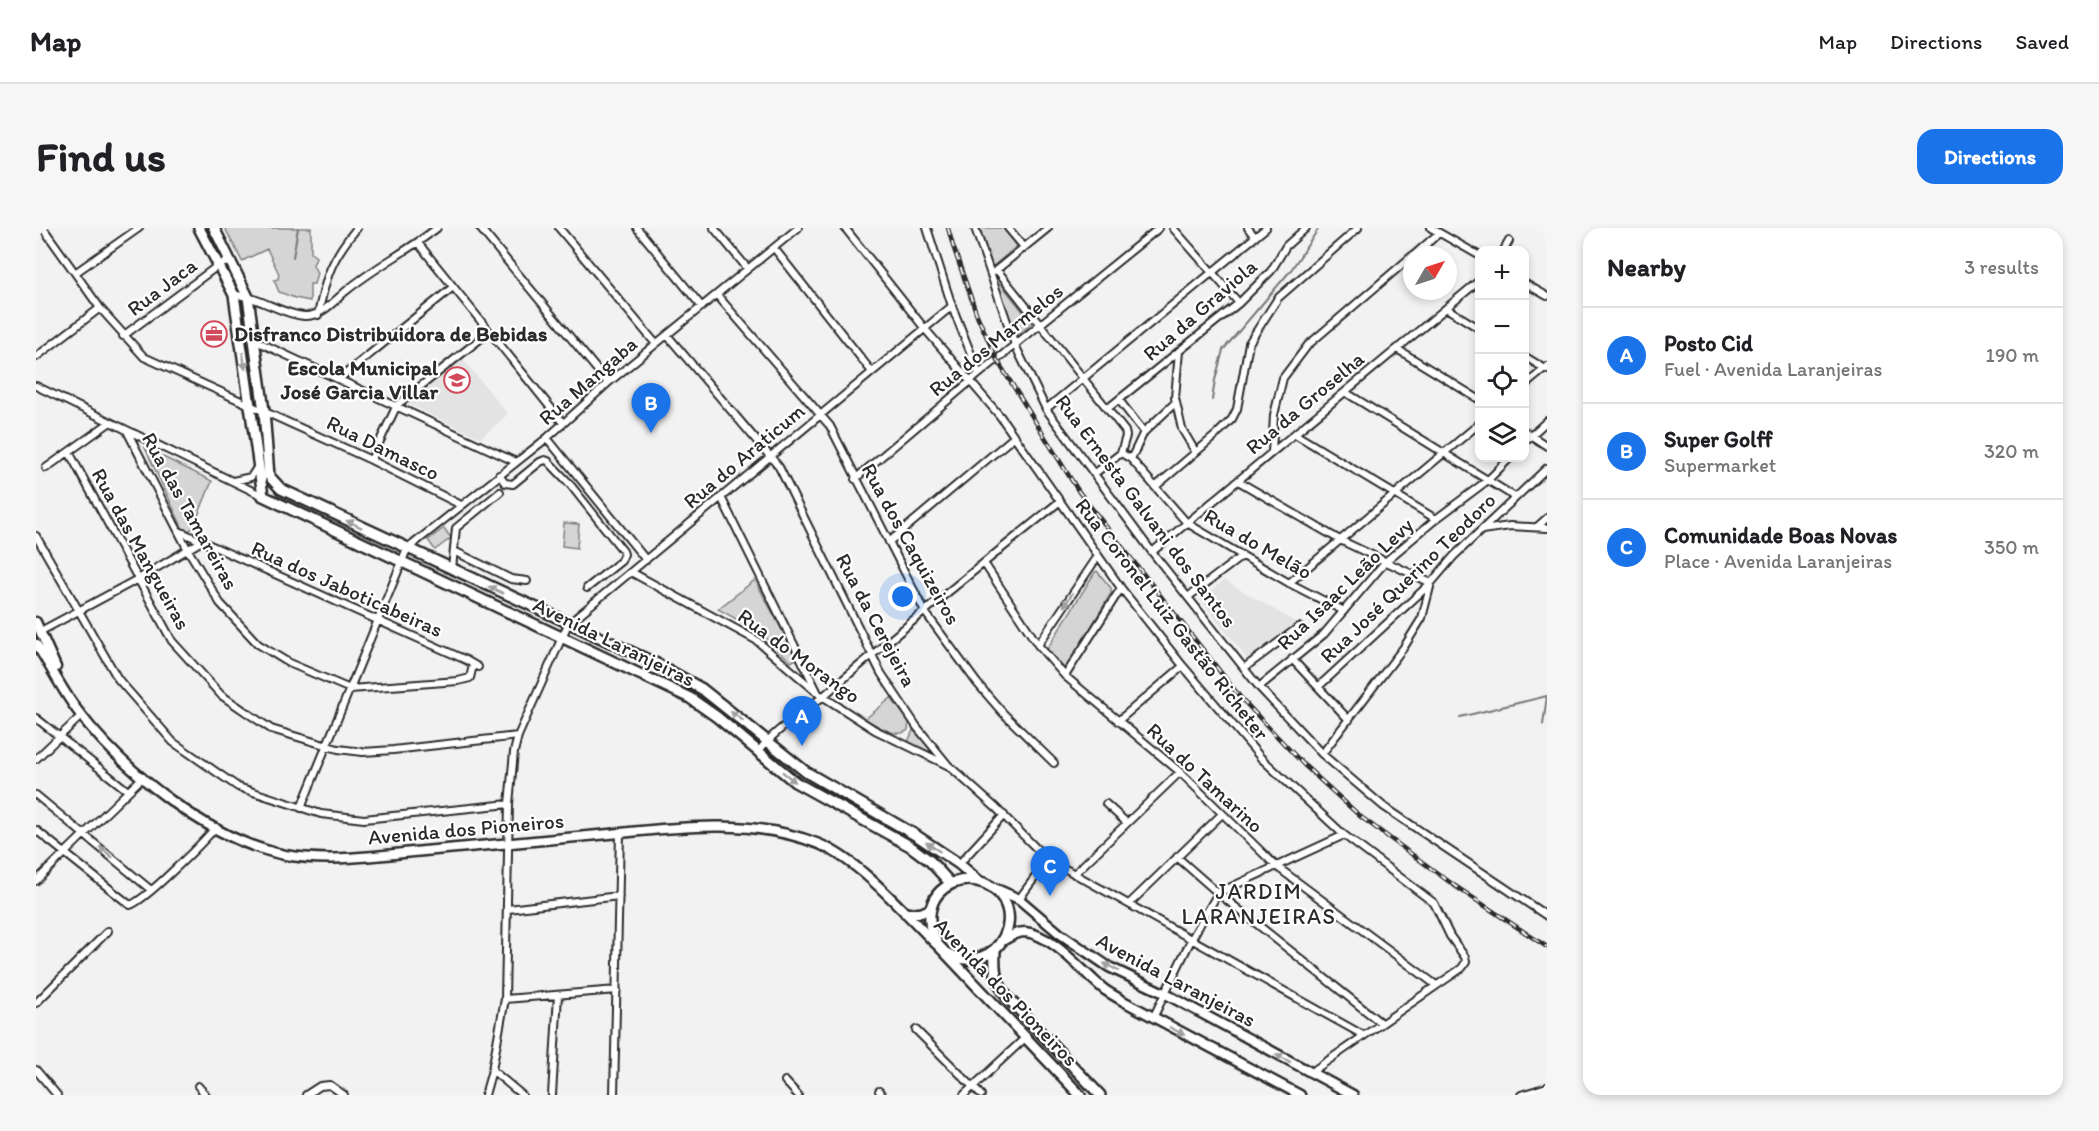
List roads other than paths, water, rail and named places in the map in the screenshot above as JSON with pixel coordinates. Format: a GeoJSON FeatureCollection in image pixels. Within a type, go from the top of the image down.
{"type":"FeatureCollection","features":[{"type":"Feature","properties":{"kind":"main road"},"geometry":{"type":"LineString","coordinates":[[199,228],[220,264],[234,295],[263,496]]}},
{"type":"Feature","properties":{"kind":"main road"},"geometry":{"type":"LineString","coordinates":[[214,228],[248,297],[264,411]]}},
{"type":"Feature","properties":{"kind":"main road","name":"Avenida Laranjeiras"},"geometry":{"type":"LineString","coordinates":[[264,411],[269,476],[281,489],[655,663],[702,688],[806,772],[892,821],[959,864],[980,882]]}},
{"type":"Feature","properties":{"kind":"main road","name":"Avenida Laranjeiras"},"geometry":{"type":"LineString","coordinates":[[263,496],[690,698],[717,717],[795,782],[910,846],[930,861],[951,884]]}},
{"type":"Feature","properties":{"kind":"main road"},"geometry":{"type":"LineString","coordinates":[[36,622],[65,690]]}},
{"type":"Feature","properties":{"kind":"main road"},"geometry":{"type":"LineString","coordinates":[[36,644],[65,690]]}},
{"type":"Feature","properties":{"kind":"main road","name":"Avenida dos Pioneiros"},"geometry":{"type":"LineString","coordinates":[[65,690],[82,716],[103,740],[177,806],[242,841],[285,855],[340,859],[620,833],[721,827],[782,832],[820,845],[851,862],[946,952],[1080,1095]]}},
{"type":"Feature","properties":{"kind":"main road"},"geometry":{"type":"LineString","coordinates":[[938,945],[929,922],[934,899],[951,884],[970,880],[990,886],[1004,901],[1008,910],[1004,940],[995,950],[976,959],[956,957],[946,952]]}},
{"type":"Feature","properties":{"kind":"main road","name":"Avenida Laranjeiras"},"geometry":{"type":"LineString","coordinates":[[990,886],[1019,899],[1059,933],[1109,967],[1164,993],[1353,1095]]}},
{"type":"Feature","properties":{"kind":"main road","name":"Avenida dos Pioneiros"},"geometry":{"type":"LineString","coordinates":[[905,914],[921,913],[930,909]]}},
{"type":"Feature","properties":{"kind":"main road","name":"Avenida Laranjeiras"},"geometry":{"type":"LineString","coordinates":[[1004,940],[1014,934],[1024,932],[1044,939],[1054,945],[1105,990],[1153,1018],[1300,1095]]}},
{"type":"Feature","properties":{"kind":"main road","name":"Avenida dos Pioneiros"},"geometry":{"type":"LineString","coordinates":[[995,950],[998,985],[1100,1095]]}},
{"type":"Feature","properties":{"kind":"street","name":"Rua Damasco"},"geometry":{"type":"LineString","coordinates":[[43,228],[100,308],[144,357],[372,460],[461,505]]}},
{"type":"Feature","properties":{"kind":"street"},"geometry":{"type":"LineString","coordinates":[[75,273],[139,228]]}},
{"type":"Feature","properties":{"kind":"street"},"geometry":{"type":"LineString","coordinates":[[318,315],[325,279],[339,249],[357,228]]}},
{"type":"Feature","properties":{"kind":"street"},"geometry":{"type":"LineString","coordinates":[[234,295],[248,297],[288,313],[318,315],[368,273],[418,243],[437,228]]}},
{"type":"Feature","properties":{"kind":"street"},"geometry":{"type":"LineString","coordinates":[[480,228],[608,383]]}},
{"type":"Feature","properties":{"kind":"street"},"geometry":{"type":"LineString","coordinates":[[559,228],[656,344]]}},
{"type":"Feature","properties":{"kind":"street"},"geometry":{"type":"LineString","coordinates":[[637,228],[702,307]]}},
{"type":"Feature","properties":{"kind":"street"},"geometry":{"type":"LineString","coordinates":[[714,228],[748,269]]}},
{"type":"Feature","properties":{"kind":"street","name":"Rua Coronel Luiz Gastão Richeter"},"geometry":{"type":"LineString","coordinates":[[845,228],[925,329],[1015,436],[1121,588],[1261,758],[1344,835],[1434,903],[1466,962],[1462,968],[1436,985]]}},
{"type":"Feature","properties":{"kind":"street"},"geometry":{"type":"LineString","coordinates":[[927,228],[952,306],[979,374]]}},
{"type":"Feature","properties":{"kind":"street","name":"Rua Ernesta Galvani dos Santos"},"geometry":{"type":"LineString","coordinates":[[975,228],[1016,345],[1046,409],[1152,552],[1259,687],[1322,754],[1383,806],[1547,916]]}},
{"type":"Feature","properties":{"kind":"street"},"geometry":{"type":"LineString","coordinates":[[1008,228],[1024,247]]}},
{"type":"Feature","properties":{"kind":"street"},"geometry":{"type":"LineString","coordinates":[[990,275],[1048,228]]}},
{"type":"Feature","properties":{"kind":"street","name":"Rua dos Marmelos"},"geometry":{"type":"LineString","coordinates":[[855,478],[1159,228]]}},
{"type":"Feature","properties":{"kind":"street"},"geometry":{"type":"LineString","coordinates":[[1173,228],[1239,303]]}},
{"type":"Feature","properties":{"kind":"street"},"geometry":{"type":"LineString","coordinates":[[1248,228],[1255,237]]}},
{"type":"Feature","properties":{"kind":"street"},"geometry":{"type":"LineString","coordinates":[[1046,409],[1266,228]]}},
{"type":"Feature","properties":{"kind":"street","name":"Rua da Graviola"},"geometry":{"type":"LineString","coordinates":[[1107,409],[1239,303],[1271,271],[1286,246],[1306,228]]}},
{"type":"Feature","properties":{"kind":"street"},"geometry":{"type":"LineString","coordinates":[[1155,486],[1232,419],[1237,409],[1249,343],[1278,298],[1358,228]]}},
{"type":"Feature","properties":{"kind":"street"},"geometry":{"type":"LineString","coordinates":[[1431,228],[1475,254]]}},
{"type":"Feature","properties":{"kind":"street","name":"Rua Mangaba"},"geometry":{"type":"LineString","coordinates":[[301,808],[407,549],[547,438],[608,383],[796,229]]}},
{"type":"Feature","properties":{"kind":"street"},"geometry":{"type":"LineString","coordinates":[[1424,246],[1439,233]]}},
{"type":"Feature","properties":{"kind":"street"},"geometry":{"type":"LineString","coordinates":[[1506,246],[1509,241]]}},
{"type":"Feature","properties":{"kind":"street"},"geometry":{"type":"LineString","coordinates":[[418,243],[563,423]]}},
{"type":"Feature","properties":{"kind":"street"},"geometry":{"type":"LineString","coordinates":[[774,248],[872,372]]}},
{"type":"Feature","properties":{"kind":"street"},"geometry":{"type":"LineString","coordinates":[[220,264],[232,261]]}},
{"type":"Feature","properties":{"kind":"street","name":"Rua Jaca"},"geometry":{"type":"LineString","coordinates":[[123,336],[220,264]]}},
{"type":"Feature","properties":{"kind":"street"},"geometry":{"type":"LineString","coordinates":[[1272,452],[1274,415],[1283,378],[1308,345],[1403,264]]}},
{"type":"Feature","properties":{"kind":"street"},"geometry":{"type":"LineString","coordinates":[[997,270],[1125,431],[1126,436],[1121,453],[1094,474]]}},
{"type":"Feature","properties":{"kind":"street","name":"Rua da Groselha"},"geometry":{"type":"LineString","coordinates":[[1152,552],[1475,283]]}},
{"type":"Feature","properties":{"kind":"street"},"geometry":{"type":"LineString","coordinates":[[1529,286],[1547,296]]}},
{"type":"Feature","properties":{"kind":"street"},"geometry":{"type":"LineString","coordinates":[[339,379],[453,287]]}},
{"type":"Feature","properties":{"kind":"street","name":"Rua dos Caquizeiros"},"geometry":{"type":"LineString","coordinates":[[717,295],[830,426],[925,612],[977,683],[1003,713],[1054,764]]}},
{"type":"Feature","properties":{"kind":"street","name":"Rua do Araticum"},"geometry":{"type":"LineString","coordinates":[[563,636],[568,624],[952,306]]}},
{"type":"Feature","properties":{"kind":"street"},"geometry":{"type":"LineString","coordinates":[[36,357],[100,308]]}},
{"type":"Feature","properties":{"kind":"street"},"geometry":{"type":"LineString","coordinates":[[1446,308],[1475,326]]}},
{"type":"Feature","properties":{"kind":"street"},"geometry":{"type":"LineString","coordinates":[[372,460],[397,405],[489,332]]}},
{"type":"Feature","properties":{"kind":"street","name":"Rua da Cerejeira"},"geometry":{"type":"LineString","coordinates":[[667,335],[779,467],[881,672],[916,727],[948,765],[1004,815],[1046,858],[1364,1035]]}},
{"type":"Feature","properties":{"kind":"street"},"geometry":{"type":"LineString","coordinates":[[254,340],[516,462]]}},
{"type":"Feature","properties":{"kind":"street"},"geometry":{"type":"LineString","coordinates":[[1397,349],[1475,398]]}},
{"type":"Feature","properties":{"kind":"street"},"geometry":{"type":"LineString","coordinates":[[1179,351],[1176,402],[1182,429],[1195,452]]}},
{"type":"Feature","properties":{"kind":"street"},"geometry":{"type":"LineString","coordinates":[[1529,359],[1546,369],[1529,382]]}},
{"type":"Feature","properties":{"kind":"street","name":"Avenida Laranjeiras"},"geometry":{"type":"LineString","coordinates":[[36,386],[263,496]]}},
{"type":"Feature","properties":{"kind":"street"},"geometry":{"type":"LineString","coordinates":[[1345,392],[1515,497]]}},
{"type":"Feature","properties":{"kind":"street"},"geometry":{"type":"LineString","coordinates":[[1119,400],[1144,432]]}},
{"type":"Feature","properties":{"kind":"street"},"geometry":{"type":"LineString","coordinates":[[1131,459],[1144,432],[1176,402]]}},
{"type":"Feature","properties":{"kind":"street"},"geometry":{"type":"LineString","coordinates":[[1529,433],[1547,421]]}},
{"type":"Feature","properties":{"kind":"street"},"geometry":{"type":"LineString","coordinates":[[46,468],[110,423]]}},
{"type":"Feature","properties":{"kind":"street"},"geometry":{"type":"LineString","coordinates":[[1289,583],[1475,426]]}},
{"type":"Feature","properties":{"kind":"street","name":"Rua das Tamareiras"},"geometry":{"type":"LineString","coordinates":[[127,431],[188,550],[220,603],[258,644],[289,663],[350,689],[458,681],[470,678],[476,666]]}},
{"type":"Feature","properties":{"kind":"street"},"geometry":{"type":"LineString","coordinates":[[1295,434],[1436,519]]}},
{"type":"Feature","properties":{"kind":"street"},"geometry":{"type":"LineString","coordinates":[[1529,435],[1547,446]]}},
{"type":"Feature","properties":{"kind":"street"},"geometry":{"type":"LineString","coordinates":[[889,542],[1015,436]]}},
{"type":"Feature","properties":{"kind":"street"},"geometry":{"type":"LineString","coordinates":[[547,438],[646,560]]}},
{"type":"Feature","properties":{"kind":"street"},"geometry":{"type":"LineString","coordinates":[[137,450],[146,440]]}},
{"type":"Feature","properties":{"kind":"street","name":"Rua das Mangueiras"},"geometry":{"type":"LineString","coordinates":[[69,452],[172,641],[221,695],[271,729],[327,746],[363,752],[518,736]]}},
{"type":"Feature","properties":{"kind":"street","name":"Rua do Melão"},"geometry":{"type":"LineString","coordinates":[[1121,453],[1131,459],[1187,523],[1289,583],[1344,610]]}},
{"type":"Feature","properties":{"kind":"street"},"geometry":{"type":"LineString","coordinates":[[499,475],[505,483],[513,484],[540,462],[548,461],[569,483],[623,551],[621,561],[587,588]]}},
{"type":"Feature","properties":{"kind":"street","name":"Rua Isaac Leão Levy"},"geometry":{"type":"LineString","coordinates":[[1259,687],[1324,634],[1386,561],[1488,480],[1506,462]]}},
{"type":"Feature","properties":{"kind":"street"},"geometry":{"type":"LineString","coordinates":[[232,481],[251,477],[259,463]]}},
{"type":"Feature","properties":{"kind":"street","name":"Rua José Querino Teodoro"},"geometry":{"type":"LineString","coordinates":[[1318,687],[1431,583],[1480,531],[1547,468]]}},
{"type":"Feature","properties":{"kind":"street"},"geometry":{"type":"LineString","coordinates":[[1238,481],[1340,540],[1431,583],[1422,618],[1404,647],[1322,754]]}},
{"type":"Feature","properties":{"kind":"street"},"geometry":{"type":"LineString","coordinates":[[452,570],[456,528],[500,492]]}},
{"type":"Feature","properties":{"kind":"street"},"geometry":{"type":"LineString","coordinates":[[721,497],[821,695]]}},
{"type":"Feature","properties":{"kind":"street"},"geometry":{"type":"LineString","coordinates":[[758,752],[767,740],[821,695],[1059,502]]}},
{"type":"Feature","properties":{"kind":"street"},"geometry":{"type":"LineString","coordinates":[[1538,526],[1547,518]]}},
{"type":"Feature","properties":{"kind":"street"},"geometry":{"type":"LineString","coordinates":[[1480,531],[1510,526],[1547,528]]}},
{"type":"Feature","properties":{"kind":"street","name":"Rua dos Jaboticabeiras"},"geometry":{"type":"LineString","coordinates":[[178,531],[476,666]]}},
{"type":"Feature","properties":{"kind":"street"},"geometry":{"type":"LineString","coordinates":[[36,536],[118,679],[173,742],[238,787],[332,816],[364,819],[384,819],[509,804]]}},
{"type":"Feature","properties":{"kind":"street"},"geometry":{"type":"LineString","coordinates":[[39,631],[138,579],[202,541]]}},
{"type":"Feature","properties":{"kind":"street"},"geometry":{"type":"LineString","coordinates":[[454,551],[511,579],[527,581]]}},
{"type":"Feature","properties":{"kind":"street"},"geometry":{"type":"LineString","coordinates":[[1038,645],[1098,556]]}},
{"type":"Feature","properties":{"kind":"street"},"geometry":{"type":"LineString","coordinates":[[1188,597],[1242,556]]}},
{"type":"Feature","properties":{"kind":"street","name":"Rua do Tamarino"},"geometry":{"type":"LineString","coordinates":[[984,563],[1038,645],[1065,676],[1180,772],[1276,866],[1436,985]]}},
{"type":"Feature","properties":{"kind":"street","name":"Rua do Morango"},"geometry":{"type":"LineString","coordinates":[[631,572],[756,640],[821,695],[896,741],[948,765]]}},
{"type":"Feature","properties":{"kind":"street"},"geometry":{"type":"LineString","coordinates":[[1065,676],[1121,588]]}},
{"type":"Feature","properties":{"kind":"street"},"geometry":{"type":"LineString","coordinates":[[1244,668],[1299,627]]}},
{"type":"Feature","properties":{"kind":"street"},"geometry":{"type":"LineString","coordinates":[[485,1095],[505,999],[509,804],[514,752],[518,736],[563,636]]}},
{"type":"Feature","properties":{"kind":"street"},"geometry":{"type":"LineString","coordinates":[[1292,659],[1349,720]]}},
{"type":"Feature","properties":{"kind":"street"},"geometry":{"type":"LineString","coordinates":[[1118,722],[1183,666]]}},
{"type":"Feature","properties":{"kind":"street"},"geometry":{"type":"LineString","coordinates":[[36,759],[82,716]]}},
{"type":"Feature","properties":{"kind":"street"},"geometry":{"type":"LineString","coordinates":[[36,718],[129,791]]}},
{"type":"Feature","properties":{"kind":"street"},"geometry":{"type":"LineString","coordinates":[[1074,874],[1180,772]]}},
{"type":"Feature","properties":{"kind":"street"},"geometry":{"type":"LineString","coordinates":[[36,881],[143,777]]}},
{"type":"Feature","properties":{"kind":"street"},"geometry":{"type":"LineString","coordinates":[[36,795],[151,890]]}},
{"type":"Feature","properties":{"kind":"street"},"geometry":{"type":"LineString","coordinates":[[1107,804],[1127,823]]}},
{"type":"Feature","properties":{"kind":"street"},"geometry":{"type":"LineString","coordinates":[[1129,904],[1222,814]]}},
{"type":"Feature","properties":{"kind":"street"},"geometry":{"type":"LineString","coordinates":[[959,864],[1004,815]]}},
{"type":"Feature","properties":{"kind":"street"},"geometry":{"type":"LineString","coordinates":[[36,830],[130,905],[137,903],[216,827]]}},
{"type":"Feature","properties":{"kind":"street"},"geometry":{"type":"LineString","coordinates":[[614,1095],[620,833]]}},
{"type":"Feature","properties":{"kind":"street"},"geometry":{"type":"LineString","coordinates":[[1153,1018],[1191,940],[1218,893],[1344,835]]}},
{"type":"Feature","properties":{"kind":"street"},"geometry":{"type":"LineString","coordinates":[[1177,857],[1218,893],[1382,1023]]}},
{"type":"Feature","properties":{"kind":"street"},"geometry":{"type":"LineString","coordinates":[[1019,899],[1039,872]]}},
{"type":"Feature","properties":{"kind":"street"},"geometry":{"type":"LineString","coordinates":[[508,909],[619,896]]}},
{"type":"Feature","properties":{"kind":"street"},"geometry":{"type":"LineString","coordinates":[[36,1003],[108,931]]}},
{"type":"Feature","properties":{"kind":"street"},"geometry":{"type":"LineString","coordinates":[[1310,1073],[1436,985]]}},
{"type":"Feature","properties":{"kind":"street"},"geometry":{"type":"LineString","coordinates":[[505,999],[616,990]]}},
{"type":"Feature","properties":{"kind":"street"},"geometry":{"type":"LineString","coordinates":[[552,1095],[558,995]]}},
{"type":"Feature","properties":{"kind":"street"},"geometry":{"type":"LineString","coordinates":[[916,1029],[981,1095]]}},
{"type":"Feature","properties":{"kind":"street"},"geometry":{"type":"LineString","coordinates":[[964,1095],[1025,1038]]}},
{"type":"Feature","properties":{"kind":"street"},"geometry":{"type":"LineString","coordinates":[[36,1070],[57,1095]]}},
{"type":"Feature","properties":{"kind":"street"},"geometry":{"type":"LineString","coordinates":[[492,1070],[522,1095]]}},
{"type":"Feature","properties":{"kind":"street"},"geometry":{"type":"LineString","coordinates":[[785,1081],[798,1095]]}},
{"type":"Feature","properties":{"kind":"street"},"geometry":{"type":"LineString","coordinates":[[306,1095],[320,1086],[330,1085],[344,1095]]}},
{"type":"Feature","properties":{"kind":"street"},"geometry":{"type":"LineString","coordinates":[[198,1086],[206,1095]]}},
{"type":"Feature","properties":{"kind":"street"},"geometry":{"type":"LineString","coordinates":[[1521,1095],[1547,1086]]}},
{"type":"Feature","properties":{"kind":"waterway"},"geometry":{"type":"LineString","coordinates":[[293,257],[298,228]]}},
{"type":"Feature","properties":{"kind":"waterway"},"geometry":{"type":"LineString","coordinates":[[1212,400],[1223,350],[1291,270],[1319,228]]}},
{"type":"Feature","properties":{"kind":"waterway"},"geometry":{"type":"LineString","coordinates":[[1460,717],[1547,696],[1543,725]]}},
{"type":"Feature","properties":{"kind":"railway"},"geometry":{"type":"LineString","coordinates":[[948,228],[977,315],[997,360],[1079,492],[1240,697],[1304,765],[1361,817],[1455,886],[1547,947]]}},
{"type":"Feature","properties":{"kind":"place","name":"Disfranco Distribuidora de Bebidas"},"geometry":{"type":"Point","coordinates":[214,334]}},
{"type":"Feature","properties":{"kind":"place","name":"Escola Municipal José Garcia Villar"},"geometry":{"type":"Point","coordinates":[457,380]}},
{"type":"Feature","properties":{"kind":"place","name":"Super Golff"},"geometry":{"type":"Point","coordinates":[651,433]}},
{"type":"Feature","properties":{"kind":"place","name":"Posto Cid"},"geometry":{"type":"Point","coordinates":[802,746]}},
{"type":"Feature","properties":{"kind":"place","name":"Comunidade Boas Novas"},"geometry":{"type":"Point","coordinates":[1050,896]}},
{"type":"Feature","properties":{"kind":"district","name":"JARDIM LARANJEIRAS"},"geometry":{"type":"Point","coordinates":[1259,904]}}]}
